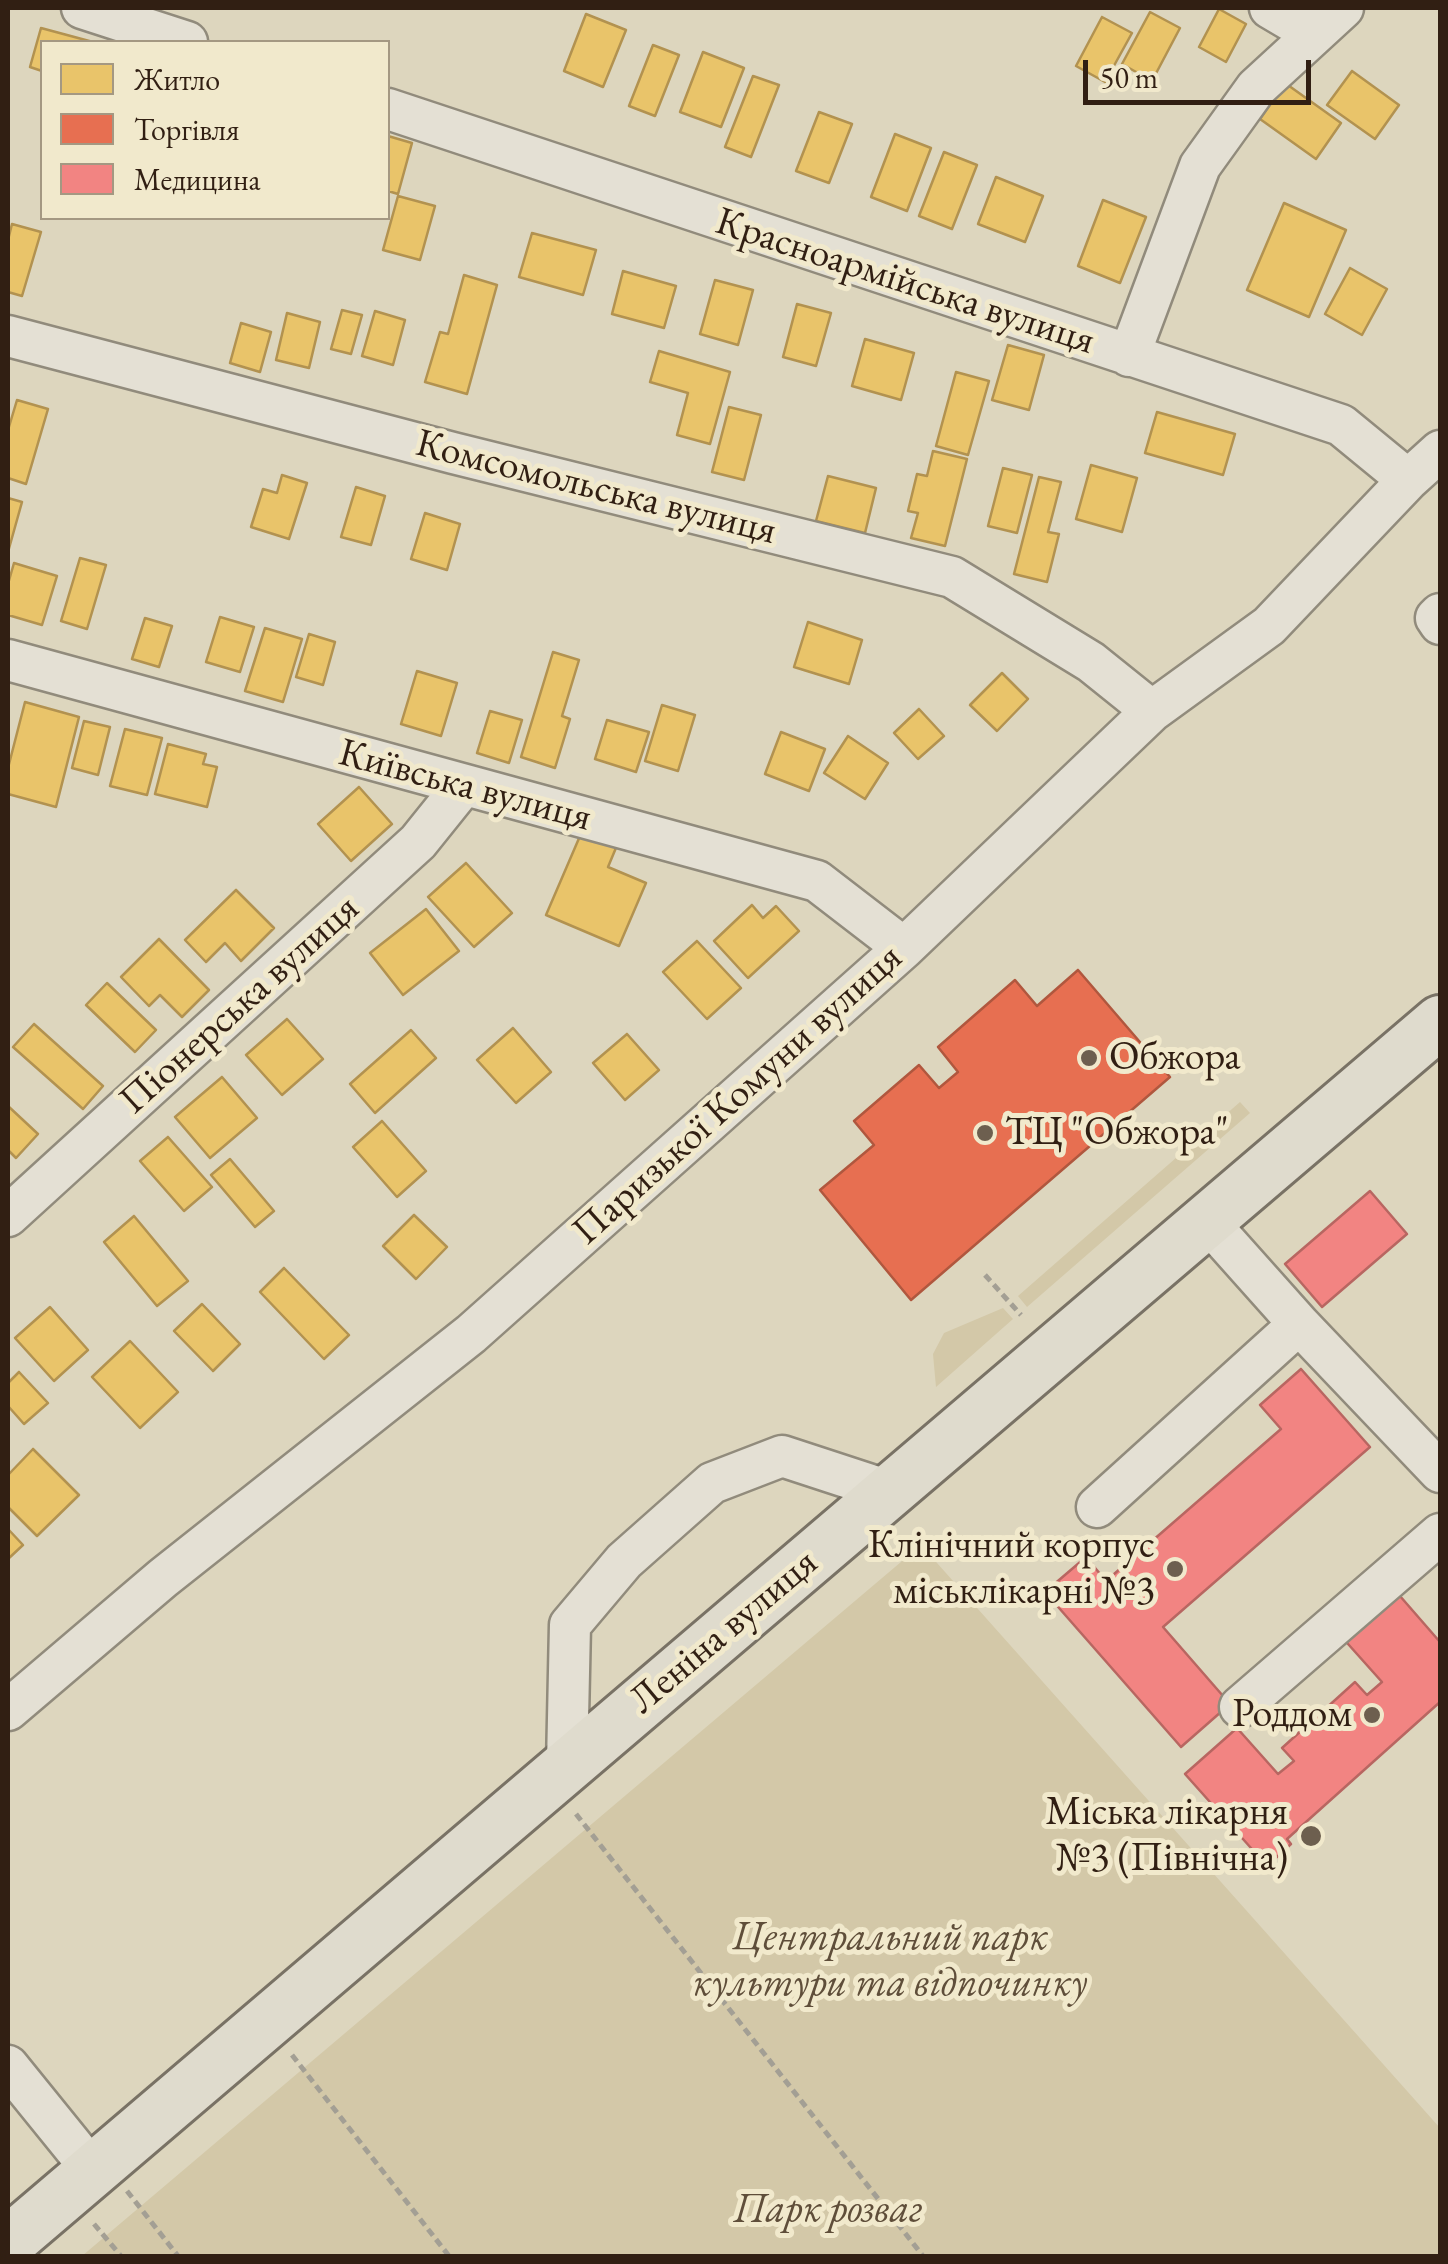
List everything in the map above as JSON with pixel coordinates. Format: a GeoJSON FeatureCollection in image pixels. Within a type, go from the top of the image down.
{"type":"FeatureCollection","features":[{"type":"Feature","properties":{"kind":"main road","name":"Леніна вулиця"},"geometry":{"type":"LineString","coordinates":[[8,2243],[1440,1022]]}},
{"type":"Feature","properties":{"kind":"street"},"geometry":{"type":"LineString","coordinates":[[82,8],[181,40]]}},
{"type":"Feature","properties":{"kind":"street"},"geometry":{"type":"LineString","coordinates":[[1270,8],[1314,34]]}},
{"type":"Feature","properties":{"kind":"street"},"geometry":{"type":"LineString","coordinates":[[1129,356],[1200,166],[1256,88],[1343,8]]}},
{"type":"Feature","properties":{"kind":"street","name":"Красноармійська вулиця"},"geometry":{"type":"LineString","coordinates":[[390,110],[1341,424],[1408,480]]}},
{"type":"Feature","properties":{"kind":"street","name":"Комсомольська вулиця"},"geometry":{"type":"LineString","coordinates":[[8,336],[453,453],[952,577],[1091,662],[1152,711]]}},
{"type":"Feature","properties":{"kind":"street","name":"Паризької Комуни вулиця"},"geometry":{"type":"LineString","coordinates":[[8,1710],[163,1578],[471,1334],[904,948],[1152,711],[1269,626],[1440,450]]}},
{"type":"Feature","properties":{"kind":"street"},"geometry":{"type":"LineString","coordinates":[[1440,614],[1436,618],[1440,624]]}},
{"type":"Feature","properties":{"kind":"street","name":"Київська вулиця"},"geometry":{"type":"LineString","coordinates":[[8,660],[818,881],[904,948]]}},
{"type":"Feature","properties":{"kind":"street","name":"Піонерська вулиця"},"geometry":{"type":"LineString","coordinates":[[8,1216],[418,842],[463,786]]}},
{"type":"Feature","properties":{"kind":"street"},"geometry":{"type":"LineString","coordinates":[[1208,1222],[1440,1472]]}},
{"type":"Feature","properties":{"kind":"street"},"geometry":{"type":"LineString","coordinates":[[1097,1507],[1299,1324]]}},
{"type":"Feature","properties":{"kind":"street"},"geometry":{"type":"LineString","coordinates":[[558,1772],[570,1625],[624,1561],[712,1483],[782,1456],[889,1491]]}},
{"type":"Feature","properties":{"kind":"street"},"geometry":{"type":"LineString","coordinates":[[1240,1708],[1440,1534]]}},
{"type":"Feature","properties":{"kind":"street"},"geometry":{"type":"LineString","coordinates":[[8,2066],[98,2166]]}},
{"type":"Feature","properties":{"kind":"path"},"geometry":{"type":"LineString","coordinates":[[985,1275],[1021,1315]]}},
{"type":"Feature","properties":{"kind":"path"},"geometry":{"type":"LineString","coordinates":[[558,1772],[923,2256]]}},
{"type":"Feature","properties":{"kind":"path"},"geometry":{"type":"LineString","coordinates":[[266,2021],[449,2256]]}},
{"type":"Feature","properties":{"kind":"path"},"geometry":{"type":"LineString","coordinates":[[98,2166],[178,2256]]}},
{"type":"Feature","properties":{"kind":"green space"},"geometry":{"type":"Polygon","coordinates":[[[1240,1102],[1250,1113],[1027,1307],[1018,1296],[1240,1102]]]}},
{"type":"Feature","properties":{"kind":"green space"},"geometry":{"type":"Polygon","coordinates":[[[1003,1308],[1013,1319],[936,1387],[933,1354],[944,1333],[1003,1308]]]}},
{"type":"Feature","properties":{"kind":"green space","name":"Центральний парк культури та відпочинку"},"geometry":{"type":"Polygon","coordinates":[[[921,1545],[1440,2128],[1440,2256],[82,2256],[921,1545]]]}},
{"type":"Feature","properties":{"kind":"building: Житло"},"geometry":{"type":"Polygon","coordinates":[[[1219,9],[1246,24],[1226,62],[1199,47],[1219,9]]]}},
{"type":"Feature","properties":{"kind":"building: Житло"},"geometry":{"type":"Polygon","coordinates":[[[1150,12],[1180,28],[1152,81],[1122,64],[1150,12]]]}},
{"type":"Feature","properties":{"kind":"building: Житло"},"geometry":{"type":"Polygon","coordinates":[[[586,14],[626,30],[603,87],[564,71],[586,14]]]}},
{"type":"Feature","properties":{"kind":"building: Житло"},"geometry":{"type":"Polygon","coordinates":[[[1102,17],[1132,33],[1105,82],[1076,66],[1102,17]]]}},
{"type":"Feature","properties":{"kind":"building: Житло"},"geometry":{"type":"Polygon","coordinates":[[[41,28],[86,40],[40,40],[40,70],[30,67],[41,28]]]}},
{"type":"Feature","properties":{"kind":"building: Житло"},"geometry":{"type":"Polygon","coordinates":[[[653,45],[679,55],[655,116],[629,106],[653,45]]]}},
{"type":"Feature","properties":{"kind":"building: Житло"},"geometry":{"type":"Polygon","coordinates":[[[703,52],[744,68],[721,127],[680,112],[703,52]]]}},
{"type":"Feature","properties":{"kind":"building: Житло"},"geometry":{"type":"Polygon","coordinates":[[[1352,71],[1399,105],[1375,139],[1327,105],[1352,71]]]}},
{"type":"Feature","properties":{"kind":"building: Житло"},"geometry":{"type":"Polygon","coordinates":[[[753,76],[779,85],[751,157],[725,147],[753,76]]]}},
{"type":"Feature","properties":{"kind":"building: Житло"},"geometry":{"type":"Polygon","coordinates":[[[1285,83],[1341,123],[1316,159],[1260,119],[1285,83]]]}},
{"type":"Feature","properties":{"kind":"building: Житло"},"geometry":{"type":"Polygon","coordinates":[[[819,112],[852,124],[829,183],[796,171],[819,112]]]}},
{"type":"Feature","properties":{"kind":"building: Житло"},"geometry":{"type":"Polygon","coordinates":[[[895,134],[931,148],[907,211],[871,197],[895,134]]]}},
{"type":"Feature","properties":{"kind":"building: Житло"},"geometry":{"type":"Polygon","coordinates":[[[390,137],[412,143],[398,194],[390,192],[390,137]]]}},
{"type":"Feature","properties":{"kind":"building: Житло"},"geometry":{"type":"Polygon","coordinates":[[[944,152],[977,165],[952,229],[919,216],[944,152]]]}},
{"type":"Feature","properties":{"kind":"building: Житло"},"geometry":{"type":"Polygon","coordinates":[[[996,177],[1043,196],[1025,242],[978,224],[996,177]]]}},
{"type":"Feature","properties":{"kind":"building: Житло"},"geometry":{"type":"Polygon","coordinates":[[[398,196],[435,206],[420,260],[383,250],[398,196]]]}},
{"type":"Feature","properties":{"kind":"building: Житло"},"geometry":{"type":"Polygon","coordinates":[[[1103,200],[1146,217],[1120,283],[1078,266],[1103,200]]]}},
{"type":"Feature","properties":{"kind":"building: Житло"},"geometry":{"type":"Polygon","coordinates":[[[1284,203],[1346,230],[1309,317],[1247,290],[1284,203]]]}},
{"type":"Feature","properties":{"kind":"building: Житло"},"geometry":{"type":"Polygon","coordinates":[[[12,224],[41,232],[22,296],[8,292],[8,240],[12,224]]]}},
{"type":"Feature","properties":{"kind":"building: Житло"},"geometry":{"type":"Polygon","coordinates":[[[532,233],[596,250],[583,295],[519,277],[532,233]]]}},
{"type":"Feature","properties":{"kind":"building: Житло"},"geometry":{"type":"Polygon","coordinates":[[[1350,268],[1387,289],[1362,335],[1325,314],[1350,268]]]}},
{"type":"Feature","properties":{"kind":"building: Житло"},"geometry":{"type":"Polygon","coordinates":[[[623,271],[676,286],[664,328],[612,314],[623,271]]]}},
{"type":"Feature","properties":{"kind":"building: Житло"},"geometry":{"type":"Polygon","coordinates":[[[464,275],[497,285],[467,394],[425,382],[440,332],[448,334],[464,275]]]}},
{"type":"Feature","properties":{"kind":"building: Житло"},"geometry":{"type":"Polygon","coordinates":[[[715,280],[753,290],[738,345],[700,334],[715,280]]]}},
{"type":"Feature","properties":{"kind":"building: Житло"},"geometry":{"type":"Polygon","coordinates":[[[797,304],[831,313],[816,366],[783,357],[797,304]]]}},
{"type":"Feature","properties":{"kind":"building: Житло"},"geometry":{"type":"Polygon","coordinates":[[[342,310],[362,315],[351,354],[331,349],[342,310]]]}},
{"type":"Feature","properties":{"kind":"building: Житло"},"geometry":{"type":"Polygon","coordinates":[[[375,311],[405,320],[393,365],[362,356],[375,311]]]}},
{"type":"Feature","properties":{"kind":"building: Житло"},"geometry":{"type":"Polygon","coordinates":[[[287,313],[320,322],[309,368],[276,360],[287,313]]]}},
{"type":"Feature","properties":{"kind":"building: Житло"},"geometry":{"type":"Polygon","coordinates":[[[241,323],[271,332],[260,372],[230,363],[241,323]]]}},
{"type":"Feature","properties":{"kind":"building: Житло"},"geometry":{"type":"Polygon","coordinates":[[[865,339],[914,353],[901,400],[852,386],[865,339]]]}},
{"type":"Feature","properties":{"kind":"building: Житло"},"geometry":{"type":"Polygon","coordinates":[[[1008,345],[1044,355],[1029,410],[992,400],[1008,345]]]}},
{"type":"Feature","properties":{"kind":"building: Житло"},"geometry":{"type":"Polygon","coordinates":[[[659,351],[730,372],[710,444],[677,435],[688,393],[650,382],[659,351]]]}},
{"type":"Feature","properties":{"kind":"building: Житло"},"geometry":{"type":"Polygon","coordinates":[[[956,372],[989,381],[968,455],[936,446],[956,372]]]}},
{"type":"Feature","properties":{"kind":"building: Житло"},"geometry":{"type":"Polygon","coordinates":[[[17,400],[48,409],[26,484],[8,478],[8,430],[17,400]]]}},
{"type":"Feature","properties":{"kind":"building: Житло"},"geometry":{"type":"Polygon","coordinates":[[[729,407],[761,415],[744,480],[712,472],[729,407]]]}},
{"type":"Feature","properties":{"kind":"building: Житло"},"geometry":{"type":"Polygon","coordinates":[[[1157,412],[1235,434],[1223,475],[1145,453],[1157,412]]]}},
{"type":"Feature","properties":{"kind":"building: Житло"},"geometry":{"type":"Polygon","coordinates":[[[933,451],[967,459],[945,546],[911,538],[918,513],[908,511],[917,474],[927,476],[933,451]]]}},
{"type":"Feature","properties":{"kind":"building: Житло"},"geometry":{"type":"Polygon","coordinates":[[[1091,465],[1137,478],[1122,532],[1076,519],[1091,465]]]}},
{"type":"Feature","properties":{"kind":"building: Житло"},"geometry":{"type":"Polygon","coordinates":[[[1003,468],[1032,475],[1017,533],[988,526],[1003,468]]]}},
{"type":"Feature","properties":{"kind":"building: Житло"},"geometry":{"type":"Polygon","coordinates":[[[282,475],[307,483],[289,539],[251,527],[263,489],[277,493],[282,475]]]}},
{"type":"Feature","properties":{"kind":"building: Житло"},"geometry":{"type":"Polygon","coordinates":[[[828,476],[876,488],[865,533],[816,521],[828,476]]]}},
{"type":"Feature","properties":{"kind":"building: Житло"},"geometry":{"type":"Polygon","coordinates":[[[1039,477],[1061,482],[1048,532],[1059,534],[1047,582],[1014,574],[1039,477]]]}},
{"type":"Feature","properties":{"kind":"building: Житло"},"geometry":{"type":"Polygon","coordinates":[[[356,487],[385,496],[371,545],[341,537],[356,487]]]}},
{"type":"Feature","properties":{"kind":"building: Житло"},"geometry":{"type":"Polygon","coordinates":[[[8,498],[22,502],[8,552],[8,498]]]}},
{"type":"Feature","properties":{"kind":"building: Житло"},"geometry":{"type":"Polygon","coordinates":[[[425,513],[460,524],[447,570],[411,559],[425,513]]]}},
{"type":"Feature","properties":{"kind":"building: Житло"},"geometry":{"type":"Polygon","coordinates":[[[80,558],[106,565],[87,629],[61,621],[80,558]]]}},
{"type":"Feature","properties":{"kind":"building: Житло"},"geometry":{"type":"Polygon","coordinates":[[[14,563],[57,576],[42,625],[8,615],[8,584],[14,563]]]}},
{"type":"Feature","properties":{"kind":"building: Житло"},"geometry":{"type":"Polygon","coordinates":[[[220,617],[254,627],[240,672],[206,662],[220,617]]]}},
{"type":"Feature","properties":{"kind":"building: Житло"},"geometry":{"type":"Polygon","coordinates":[[[145,618],[172,626],[159,667],[132,659],[145,618]]]}},
{"type":"Feature","properties":{"kind":"building: Житло"},"geometry":{"type":"Polygon","coordinates":[[[808,622],[862,640],[849,684],[794,667],[808,622]]]}},
{"type":"Feature","properties":{"kind":"building: Житло"},"geometry":{"type":"Polygon","coordinates":[[[265,628],[302,639],[283,702],[245,691],[265,628]]]}},
{"type":"Feature","properties":{"kind":"building: Житло"},"geometry":{"type":"Polygon","coordinates":[[[309,634],[335,642],[323,685],[296,677],[309,634]]]}},
{"type":"Feature","properties":{"kind":"building: Житло"},"geometry":{"type":"Polygon","coordinates":[[[553,652],[579,660],[562,716],[570,719],[555,768],[521,757],[553,652]]]}},
{"type":"Feature","properties":{"kind":"building: Житло"},"geometry":{"type":"Polygon","coordinates":[[[417,671],[457,683],[441,736],[401,724],[417,671]]]}},
{"type":"Feature","properties":{"kind":"building: Житло"},"geometry":{"type":"Polygon","coordinates":[[[1002,673],[1028,699],[997,731],[970,705],[1002,673]]]}},
{"type":"Feature","properties":{"kind":"building: Житло"},"geometry":{"type":"Polygon","coordinates":[[[25,702],[79,717],[56,807],[8,794],[8,768],[25,702]]]}},
{"type":"Feature","properties":{"kind":"building: Житло"},"geometry":{"type":"Polygon","coordinates":[[[662,705],[695,715],[678,771],[645,761],[662,705]]]}},
{"type":"Feature","properties":{"kind":"building: Житло"},"geometry":{"type":"Polygon","coordinates":[[[919,709],[944,736],[918,759],[894,733],[919,709]]]}},
{"type":"Feature","properties":{"kind":"building: Житло"},"geometry":{"type":"Polygon","coordinates":[[[490,711],[522,720],[509,763],[477,753],[490,711]]]}},
{"type":"Feature","properties":{"kind":"building: Житло"},"geometry":{"type":"Polygon","coordinates":[[[607,720],[649,732],[636,772],[595,759],[607,720]]]}},
{"type":"Feature","properties":{"kind":"building: Житло"},"geometry":{"type":"Polygon","coordinates":[[[84,721],[110,727],[98,775],[72,768],[84,721]]]}},
{"type":"Feature","properties":{"kind":"building: Житло"},"geometry":{"type":"Polygon","coordinates":[[[125,729],[162,738],[147,795],[110,786],[125,729]]]}},
{"type":"Feature","properties":{"kind":"building: Житло"},"geometry":{"type":"Polygon","coordinates":[[[781,732],[825,749],[809,791],[765,774],[781,732]]]}},
{"type":"Feature","properties":{"kind":"building: Житло"},"geometry":{"type":"Polygon","coordinates":[[[848,736],[888,763],[865,799],[824,773],[848,736]]]}},
{"type":"Feature","properties":{"kind":"building: Житло"},"geometry":{"type":"Polygon","coordinates":[[[168,744],[206,754],[203,764],[217,767],[207,807],[155,794],[168,744]]]}},
{"type":"Feature","properties":{"kind":"building: Житло"},"geometry":{"type":"Polygon","coordinates":[[[359,787],[392,824],[351,861],[318,824],[359,787]]]}},
{"type":"Feature","properties":{"kind":"building: Житло"},"geometry":{"type":"Polygon","coordinates":[[[583,829],[618,843],[608,867],[646,883],[619,946],[546,915],[583,829]]]}},
{"type":"Feature","properties":{"kind":"building: Житло"},"geometry":{"type":"Polygon","coordinates":[[[466,863],[512,913],[474,947],[428,897],[466,863]]]}},
{"type":"Feature","properties":{"kind":"building: Житло"},"geometry":{"type":"Polygon","coordinates":[[[236,890],[274,928],[241,961],[225,943],[206,962],[185,940],[236,890]]]}},
{"type":"Feature","properties":{"kind":"building: Житло"},"geometry":{"type":"Polygon","coordinates":[[[752,905],[763,918],[776,906],[799,931],[748,978],[714,941],[752,905]]]}},
{"type":"Feature","properties":{"kind":"building: Житло"},"geometry":{"type":"Polygon","coordinates":[[[426,909],[459,951],[403,995],[370,953],[426,909]]]}},
{"type":"Feature","properties":{"kind":"building: Житло"},"geometry":{"type":"Polygon","coordinates":[[[159,939],[209,990],[182,1017],[160,995],[149,1006],[121,977],[159,939]]]}},
{"type":"Feature","properties":{"kind":"building: Житло"},"geometry":{"type":"Polygon","coordinates":[[[697,941],[741,988],[707,1019],[663,972],[697,941]]]}},
{"type":"Feature","properties":{"kind":"building: Житло"},"geometry":{"type":"Polygon","coordinates":[[[107,983],[156,1030],[135,1052],[86,1005],[107,983]]]}},
{"type":"Feature","properties":{"kind":"building: Житло"},"geometry":{"type":"Polygon","coordinates":[[[287,1019],[323,1059],[282,1095],[246,1055],[287,1019]]]}},
{"type":"Feature","properties":{"kind":"building: Житло"},"geometry":{"type":"Polygon","coordinates":[[[34,1024],[103,1086],[83,1109],[13,1047],[34,1024]]]}},
{"type":"Feature","properties":{"kind":"building: Житло"},"geometry":{"type":"Polygon","coordinates":[[[513,1028],[551,1072],[516,1103],[477,1060],[513,1028]]]}},
{"type":"Feature","properties":{"kind":"building: Житло"},"geometry":{"type":"Polygon","coordinates":[[[411,1030],[436,1058],[375,1113],[350,1084],[411,1030]]]}},
{"type":"Feature","properties":{"kind":"building: Житло"},"geometry":{"type":"Polygon","coordinates":[[[627,1034],[659,1070],[625,1100],[593,1063],[627,1034]]]}},
{"type":"Feature","properties":{"kind":"building: Житло"},"geometry":{"type":"Polygon","coordinates":[[[222,1077],[257,1118],[210,1158],[175,1117],[222,1077]]]}},
{"type":"Feature","properties":{"kind":"building: Житло"},"geometry":{"type":"Polygon","coordinates":[[[8,1106],[38,1134],[16,1158],[8,1150],[8,1106]]]}},
{"type":"Feature","properties":{"kind":"building: Житло"},"geometry":{"type":"Polygon","coordinates":[[[382,1121],[426,1171],[397,1197],[353,1147],[382,1121]]]}},
{"type":"Feature","properties":{"kind":"building: Житло"},"geometry":{"type":"Polygon","coordinates":[[[168,1137],[212,1187],[184,1211],[140,1161],[168,1137]]]}},
{"type":"Feature","properties":{"kind":"building: Житло"},"geometry":{"type":"Polygon","coordinates":[[[230,1159],[274,1211],[255,1227],[211,1175],[230,1159]]]}},
{"type":"Feature","properties":{"kind":"building: Житло"},"geometry":{"type":"Polygon","coordinates":[[[414,1215],[447,1247],[416,1279],[383,1246],[414,1215]]]}},
{"type":"Feature","properties":{"kind":"building: Житло"},"geometry":{"type":"Polygon","coordinates":[[[134,1216],[188,1281],[157,1306],[104,1242],[134,1216]]]}},
{"type":"Feature","properties":{"kind":"building: Житло"},"geometry":{"type":"Polygon","coordinates":[[[284,1268],[349,1335],[324,1359],[260,1292],[284,1268]]]}},
{"type":"Feature","properties":{"kind":"building: Житло"},"geometry":{"type":"Polygon","coordinates":[[[202,1304],[240,1344],[213,1371],[174,1331],[202,1304]]]}},
{"type":"Feature","properties":{"kind":"building: Житло"},"geometry":{"type":"Polygon","coordinates":[[[50,1307],[88,1350],[54,1381],[15,1338],[50,1307]]]}},
{"type":"Feature","properties":{"kind":"building: Житло"},"geometry":{"type":"Polygon","coordinates":[[[130,1341],[178,1392],[140,1428],[92,1377],[130,1341]]]}},
{"type":"Feature","properties":{"kind":"building: Житло"},"geometry":{"type":"Polygon","coordinates":[[[19,1372],[48,1403],[24,1424],[8,1406],[8,1383],[19,1372]]]}},
{"type":"Feature","properties":{"kind":"building: Житло"},"geometry":{"type":"Polygon","coordinates":[[[33,1449],[79,1495],[37,1536],[8,1507],[8,1475],[33,1449]]]}},
{"type":"Feature","properties":{"kind":"building: Житло"},"geometry":{"type":"Polygon","coordinates":[[[8,1529],[23,1545],[8,1559],[8,1529]]]}},
{"type":"Feature","properties":{"kind":"building: Торгівля","name":"ТЦ \"Обжора\""},"geometry":{"type":"Polygon","coordinates":[[[1078,970],[1170,1077],[911,1300],[820,1190],[874,1145],[854,1121],[919,1065],[939,1088],[958,1072],[938,1047],[1015,980],[1037,1006],[1078,970]]]}},
{"type":"Feature","properties":{"kind":"building: Медицина"},"geometry":{"type":"Polygon","coordinates":[[[1370,1191],[1407,1234],[1322,1307],[1285,1264],[1370,1191]]]}},
{"type":"Feature","properties":{"kind":"building: Медицина","name":"Клінічний корпус міськлікарні №3"},"geometry":{"type":"Polygon","coordinates":[[[1301,1369],[1370,1447],[1163,1627],[1230,1704],[1181,1747],[1045,1592],[1086,1557],[1106,1581],[1281,1429],[1260,1405],[1301,1369]]]}},
{"type":"Feature","properties":{"kind":"building: Медицина","name":"Роддом"},"geometry":{"type":"Polygon","coordinates":[[[1393,1588],[1440,1642],[1440,1702],[1287,1839],[1291,1844],[1267,1866],[1185,1774],[1237,1728],[1278,1774],[1294,1761],[1282,1748],[1355,1682],[1367,1695],[1382,1682],[1340,1635],[1393,1588]]]}},
{"type":"Feature","properties":{"kind":"place","name":"Обжора"},"geometry":{"type":"Point","coordinates":[1089,1058]}},
{"type":"Feature","properties":{"kind":"place","name":"ТЦ \"Обжора\""},"geometry":{"type":"Point","coordinates":[985,1133]}},
{"type":"Feature","properties":{"kind":"place","name":"Клінічний корпус міськлікарні №3"},"geometry":{"type":"Point","coordinates":[1175,1569]}},
{"type":"Feature","properties":{"kind":"place","name":"Роддом"},"geometry":{"type":"Point","coordinates":[1372,1715]}},
{"type":"Feature","properties":{"kind":"place","name":"Міська лікарня №3 (Північна)"},"geometry":{"type":"Point","coordinates":[1311,1836]}},
{"type":"Feature","properties":{"kind":"park label","name":"Парк розваг"},"geometry":{"type":"Point","coordinates":[828,2210]}}]}
